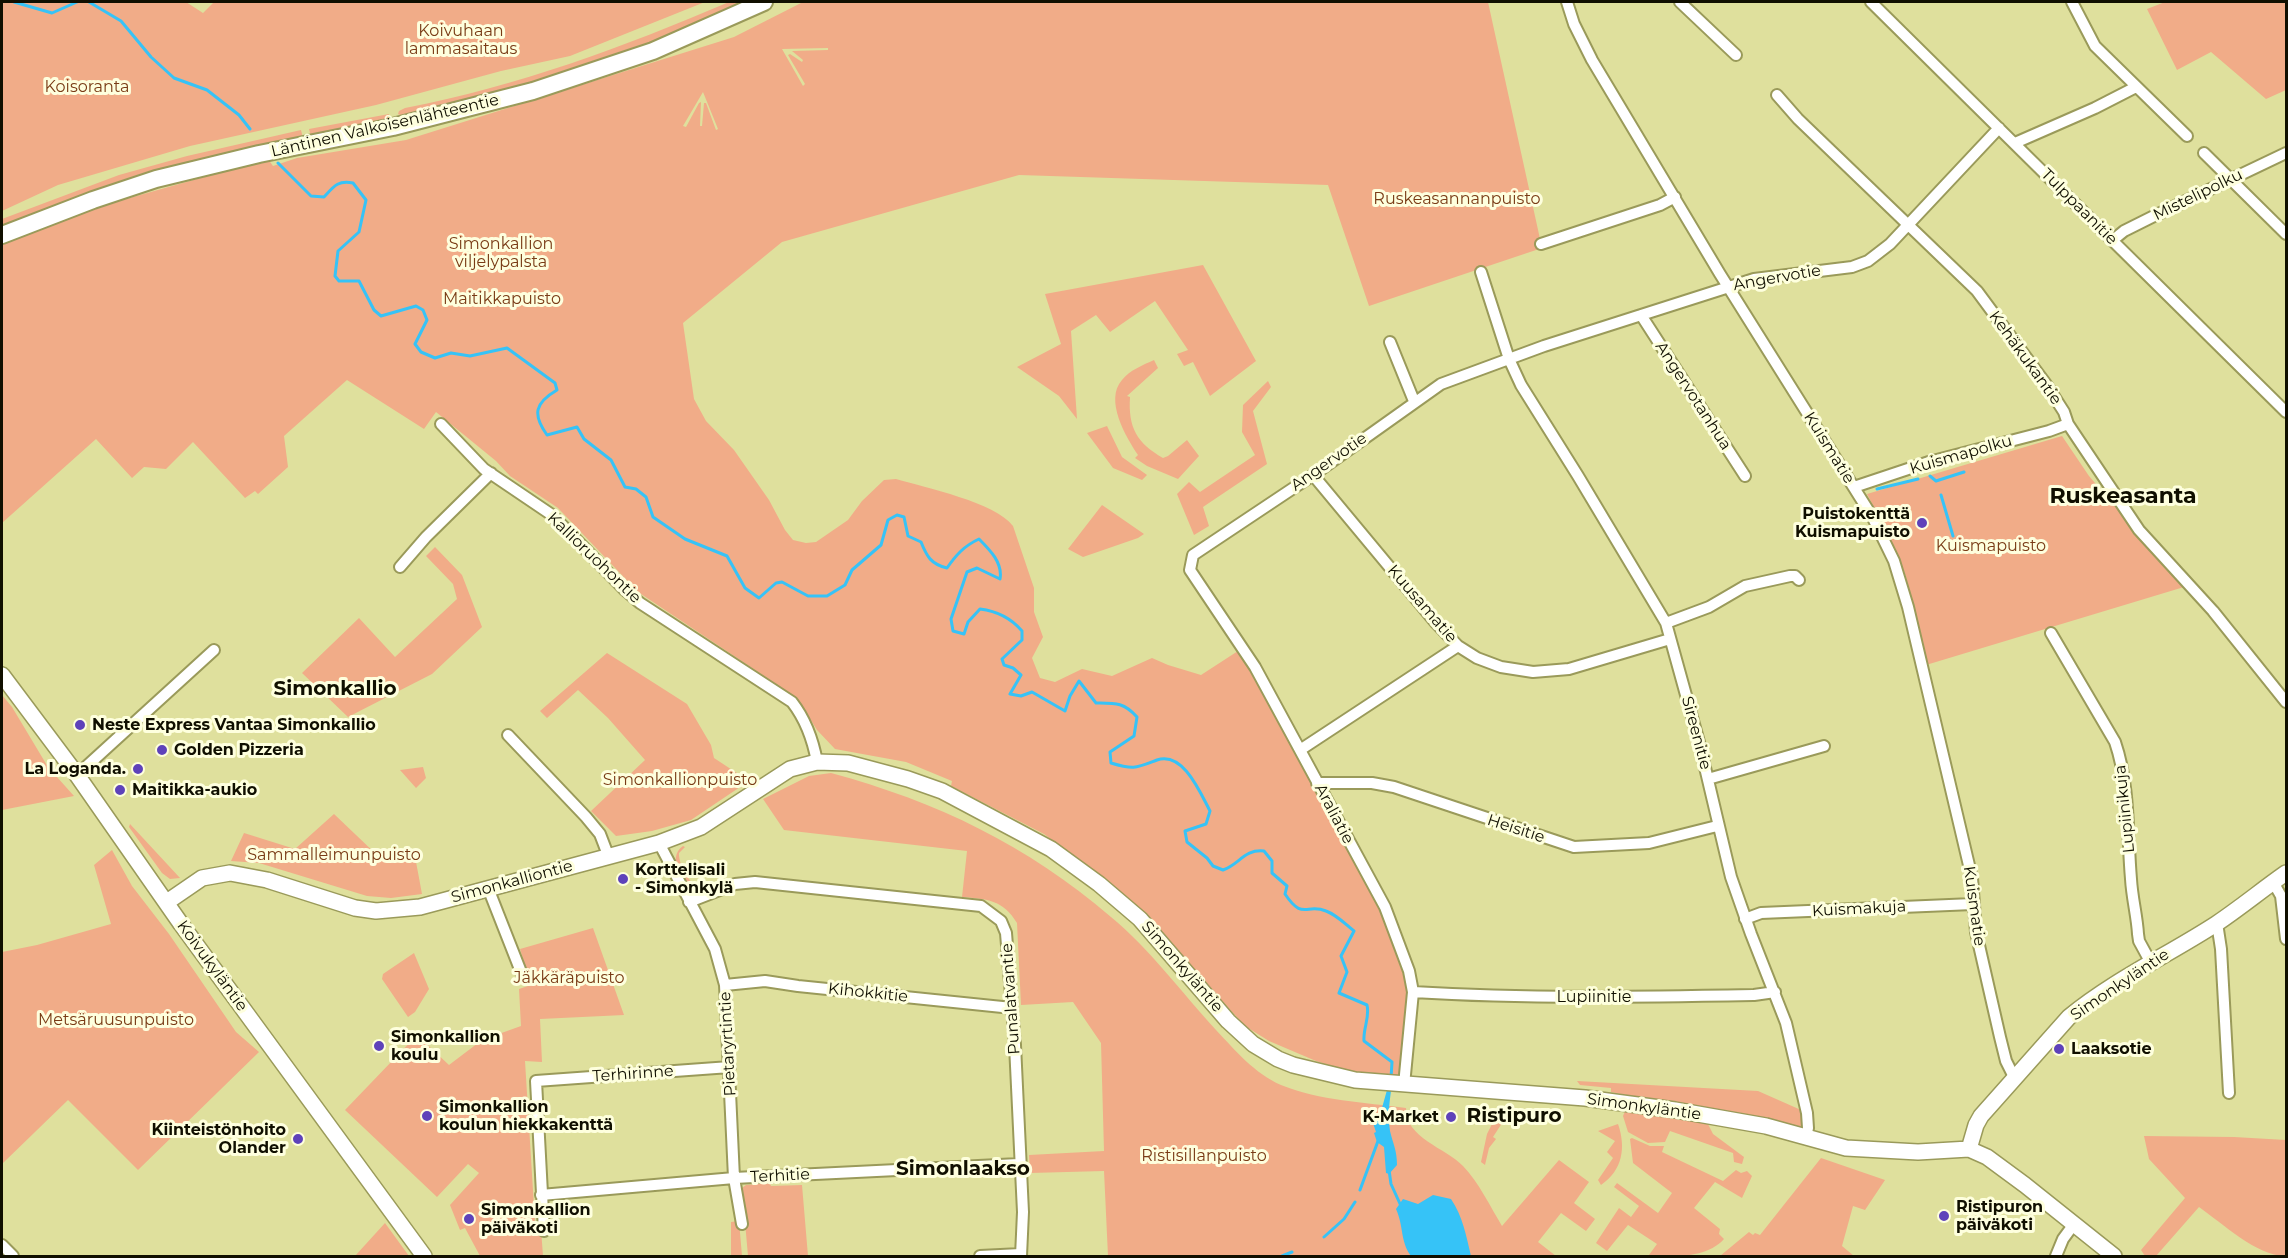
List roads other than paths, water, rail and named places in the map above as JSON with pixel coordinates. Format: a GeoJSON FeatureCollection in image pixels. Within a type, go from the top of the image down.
{"type":"FeatureCollection","features":[{"type":"Feature","properties":{"kind":"main road","name":"Läntinen Valkoisenlähteentie"},"geometry":{"type":"LineString","coordinates":[[2,235],[156,179],[259,154],[393,127],[533,91],[653,51],[764,2]]}},
{"type":"Feature","properties":{"kind":"main road","name":"Koivukyläntie"},"geometry":{"type":"LineString","coordinates":[[2,675],[424,1257]]}},
{"type":"Feature","properties":{"kind":"main road","name":"Simonkalliontie"},"geometry":{"type":"LineString","coordinates":[[167,902],[202,878],[230,873],[271,881],[355,908],[376,911],[420,907],[659,843],[701,827],[790,769],[817,762],[848,763]]}},
{"type":"Feature","properties":{"kind":"main road","name":"Simonkyläntie"},"geometry":{"type":"LineString","coordinates":[[848,763],[942,791],[1051,849],[1099,884],[1140,919],[1228,1021],[1253,1044],[1278,1059],[1313,1072],[1355,1080],[1605,1100],[1723,1118],[1846,1148],[1867,1150],[1918,1152],[1969,1149],[1981,1116],[2069,1017],[2084,1005],[2217,923],[2286,873]]}},
{"type":"Feature","properties":{"kind":"main road"},"geometry":{"type":"LineString","coordinates":[[1969,1149],[1987,1157],[2114,1257]]}},
{"type":"Feature","properties":{"kind":"street","name":"Kuismatie"},"geometry":{"type":"LineString","coordinates":[[1567,2],[1574,24],[1592,60],[1873,518],[1892,555],[1908,607],[1972,878],[1976,932],[2000,1037],[2006,1061],[2014,1077]]}},
{"type":"Feature","properties":{"kind":"street"},"geometry":{"type":"LineString","coordinates":[[1680,2],[1736,55]]}},
{"type":"Feature","properties":{"kind":"street","name":"Tulppaanitie"},"geometry":{"type":"LineString","coordinates":[[1871,2],[2286,412]]}},
{"type":"Feature","properties":{"kind":"street"},"geometry":{"type":"LineString","coordinates":[[2073,2],[2095,46],[2187,136]]}},
{"type":"Feature","properties":{"kind":"street"},"geometry":{"type":"LineString","coordinates":[[2015,143],[2095,108],[2136,87]]}},
{"type":"Feature","properties":{"kind":"street","name":"Kehäkukantie"},"geometry":{"type":"LineString","coordinates":[[1778,95],[1798,119],[1960,273],[1981,296],[2048,387],[2064,412],[2068,424],[2139,530],[2212,611],[2286,702]]}},
{"type":"Feature","properties":{"kind":"street","name":"Angervotie"},"geometry":{"type":"LineString","coordinates":[[1190,564],[1193,555],[1312,475],[1440,384],[1729,286],[1754,279],[1852,267],[1868,261],[1890,244],[1999,128]]}},
{"type":"Feature","properties":{"kind":"street"},"geometry":{"type":"LineString","coordinates":[[2204,153],[2286,234]]}},
{"type":"Feature","properties":{"kind":"street","name":"Mistelipolku"},"geometry":{"type":"LineString","coordinates":[[2113,240],[2124,231],[2286,153]]}},
{"type":"Feature","properties":{"kind":"street"},"geometry":{"type":"LineString","coordinates":[[1541,244],[1660,205],[1675,197]]}},
{"type":"Feature","properties":{"kind":"street"},"geometry":{"type":"LineString","coordinates":[[1481,272],[1509,359]]}},
{"type":"Feature","properties":{"kind":"street","name":"Angervotanhua"},"geometry":{"type":"LineString","coordinates":[[1641,315],[1745,476]]}},
{"type":"Feature","properties":{"kind":"street"},"geometry":{"type":"LineString","coordinates":[[1390,342],[1414,401]]}},
{"type":"Feature","properties":{"kind":"street","name":"Sireenitie"},"geometry":{"type":"LineString","coordinates":[[1509,359],[1521,385],[1666,623],[1708,779],[1717,826],[1745,919],[1786,1023],[1805,1102],[1808,1128],[1806,1137]]}},
{"type":"Feature","properties":{"kind":"street","name":"Kallioruohontie"},"geometry":{"type":"LineString","coordinates":[[441,424],[484,469],[552,515],[640,603],[792,702],[807,725],[817,762]]}},
{"type":"Feature","properties":{"kind":"street","name":"Kuismapolku"},"geometry":{"type":"LineString","coordinates":[[1854,488],[1929,462],[2068,424]]}},
{"type":"Feature","properties":{"kind":"street"},"geometry":{"type":"LineString","coordinates":[[400,567],[428,535],[491,473]]}},
{"type":"Feature","properties":{"kind":"street","name":"Kuusamatie"},"geometry":{"type":"LineString","coordinates":[[1312,475],[1436,623],[1458,646],[1477,658],[1501,667],[1533,672],[1569,669],[1670,639]]}},
{"type":"Feature","properties":{"kind":"street","name":"Araliatie"},"geometry":{"type":"LineString","coordinates":[[1190,564],[1190,570],[1255,667],[1385,908],[1409,971],[1413,992],[1395,1084]]}},
{"type":"Feature","properties":{"kind":"street"},"geometry":{"type":"LineString","coordinates":[[1666,623],[1709,607],[1745,586],[1790,576],[1795,576],[1799,580]]}},
{"type":"Feature","properties":{"kind":"street","name":"Lupiinikuja"},"geometry":{"type":"LineString","coordinates":[[2051,633],[2115,742],[2120,756],[2126,785],[2131,882],[2139,941],[2151,963]]}},
{"type":"Feature","properties":{"kind":"street"},"geometry":{"type":"LineString","coordinates":[[1300,750],[1458,646]]}},
{"type":"Feature","properties":{"kind":"street"},"geometry":{"type":"LineString","coordinates":[[77,776],[214,650]]}},
{"type":"Feature","properties":{"kind":"street"},"geometry":{"type":"LineString","coordinates":[[508,735],[586,817],[600,834],[608,855]]}},
{"type":"Feature","properties":{"kind":"street"},"geometry":{"type":"LineString","coordinates":[[1708,779],[1824,746]]}},
{"type":"Feature","properties":{"kind":"street","name":"Heisitie"},"geometry":{"type":"LineString","coordinates":[[1317,783],[1372,783],[1394,787],[1574,847],[1649,843],[1717,826]]}},
{"type":"Feature","properties":{"kind":"street","name":"Pietaryrtintie"},"geometry":{"type":"LineString","coordinates":[[659,843],[715,949],[724,984],[734,1178],[742,1224]]}},
{"type":"Feature","properties":{"kind":"street","name":"Punalatvantie"},"geometry":{"type":"LineString","coordinates":[[689,902],[744,882],[981,906],[1001,921],[1006,933],[1012,1008],[1023,1212],[1021,1255]]}},
{"type":"Feature","properties":{"kind":"street"},"geometry":{"type":"LineString","coordinates":[[2273,882],[2281,896],[2286,939]]}},
{"type":"Feature","properties":{"kind":"street"},"geometry":{"type":"LineString","coordinates":[[489,888],[523,977]]}},
{"type":"Feature","properties":{"kind":"street","name":"Kuismakuja"},"geometry":{"type":"LineString","coordinates":[[1745,919],[1761,914],[1973,904]]}},
{"type":"Feature","properties":{"kind":"street"},"geometry":{"type":"LineString","coordinates":[[2217,923],[2221,949],[2229,1093]]}},
{"type":"Feature","properties":{"kind":"street","name":"Kihokkitie"},"geometry":{"type":"LineString","coordinates":[[724,984],[765,981],[1012,1008]]}},
{"type":"Feature","properties":{"kind":"street","name":"Lupiinitie"},"geometry":{"type":"LineString","coordinates":[[1413,992],[1593,998],[1754,995],[1775,992]]}},
{"type":"Feature","properties":{"kind":"street","name":"Terhirinne"},"geometry":{"type":"LineString","coordinates":[[541,1195],[536,1081],[730,1067]]}},
{"type":"Feature","properties":{"kind":"street","name":"Terhitie"},"geometry":{"type":"LineString","coordinates":[[541,1195],[734,1178],[1019,1164]]}},
{"type":"Feature","properties":{"kind":"street"},"geometry":{"type":"LineString","coordinates":[[541,1195],[544,1231]]}},
{"type":"Feature","properties":{"kind":"street"},"geometry":{"type":"LineString","coordinates":[[2056,1257],[2063,1239],[2074,1224]]}},
{"type":"Feature","properties":{"kind":"street"},"geometry":{"type":"LineString","coordinates":[[2,1245],[13,1257]]}},
{"type":"Feature","properties":{"kind":"street"},"geometry":{"type":"LineString","coordinates":[[980,1257],[1021,1255]]}},
{"type":"Feature","properties":{"kind":"water"},"geometry":{"type":"Polygon","coordinates":[[[1387,1090],[1391,1091],[1389,1126],[1396,1151],[1397,1165],[1389,1174],[1386,1173],[1384,1147],[1377,1142],[1372,1120],[1380,1115],[1387,1090]]]}},
{"type":"Feature","properties":{"kind":"water"},"geometry":{"type":"Polygon","coordinates":[[[1433,1195],[1451,1199],[1466,1233],[1471,1256],[1411,1256],[1405,1245],[1396,1209],[1403,1199],[1418,1204],[1433,1195]]]}},
{"type":"Feature","properties":{"kind":"waterway"},"geometry":{"type":"LineString","coordinates":[[14,2],[52,13],[77,2]]}},
{"type":"Feature","properties":{"kind":"waterway"},"geometry":{"type":"LineString","coordinates":[[89,2],[121,21],[151,57],[174,78],[207,90],[239,115],[250,129]]}},
{"type":"Feature","properties":{"kind":"waterway"},"geometry":{"type":"LineString","coordinates":[[278,163],[311,196],[324,197],[337,185],[348,182],[353,183],[366,200],[359,232],[338,251],[335,276],[339,281],[359,281],[374,310],[381,316],[416,306],[423,310],[427,320],[415,344],[421,352],[435,358],[451,353],[470,356],[507,348],[555,383],[557,390],[540,404],[538,410],[539,421],[547,435],[577,427],[584,439],[611,460],[625,487],[636,489],[646,497],[653,517],[685,539],[727,556],[745,588],[759,598],[776,583],[782,582],[808,596],[827,596],[845,585],[852,570],[881,545],[888,520],[897,515],[904,517],[908,536],[921,542],[933,562],[947,568],[961,551],[979,539],[998,562],[1000,579],[977,568],[967,572],[951,619],[953,631],[964,634],[968,622],[980,609],[997,613],[1013,622],[1022,631],[1022,640],[1002,659],[1004,665],[1013,668],[1021,675],[1010,694],[1021,696],[1032,692],[1065,711],[1070,696],[1079,681],[1096,703],[1114,703],[1128,708],[1137,717],[1134,736],[1110,752],[1111,763],[1135,767],[1166,759],[1183,767],[1196,784],[1210,811],[1206,824],[1185,831],[1187,842],[1207,858],[1213,866],[1223,870],[1252,852],[1264,851],[1272,861],[1272,873],[1287,886],[1285,894],[1296,907],[1326,911],[1354,931],[1341,956],[1347,972],[1339,993],[1367,1005],[1364,1041],[1392,1062],[1391,1078]]}},
{"type":"Feature","properties":{"kind":"waterway"},"geometry":{"type":"LineString","coordinates":[[1930,476],[1936,481],[1964,472]]}},
{"type":"Feature","properties":{"kind":"waterway"},"geometry":{"type":"LineString","coordinates":[[1877,489],[1918,479]]}},
{"type":"Feature","properties":{"kind":"waterway"},"geometry":{"type":"LineString","coordinates":[[1941,495],[1953,536]]}},
{"type":"Feature","properties":{"kind":"waterway"},"geometry":{"type":"LineString","coordinates":[[1360,1190],[1378,1141]]}},
{"type":"Feature","properties":{"kind":"waterway"},"geometry":{"type":"LineString","coordinates":[[1389,1170],[1391,1184],[1401,1206]]}},
{"type":"Feature","properties":{"kind":"waterway"},"geometry":{"type":"LineString","coordinates":[[1324,1237],[1344,1219],[1355,1202]]}},
{"type":"Feature","properties":{"kind":"waterway"},"geometry":{"type":"LineString","coordinates":[[1282,1256],[1292,1252]]}},
{"type":"Feature","properties":{"kind":"place","name":"Puistokenttä Kuismapuisto"},"geometry":{"type":"Point","coordinates":[1922,523]}},
{"type":"Feature","properties":{"kind":"place","name":"Neste Express Vantaa Simonkallio"},"geometry":{"type":"Point","coordinates":[80,725]}},
{"type":"Feature","properties":{"kind":"place","name":"Golden Pizzeria"},"geometry":{"type":"Point","coordinates":[162,750]}},
{"type":"Feature","properties":{"kind":"place","name":"La Loganda."},"geometry":{"type":"Point","coordinates":[138,769]}},
{"type":"Feature","properties":{"kind":"place","name":"Maitikka-aukio"},"geometry":{"type":"Point","coordinates":[120,790]}},
{"type":"Feature","properties":{"kind":"place","name":"Korttelisali - Simonkylä"},"geometry":{"type":"Point","coordinates":[623,879]}},
{"type":"Feature","properties":{"kind":"place","name":"Simonkallion koulu"},"geometry":{"type":"Point","coordinates":[379,1046]}},
{"type":"Feature","properties":{"kind":"place","name":"Laaksotie"},"geometry":{"type":"Point","coordinates":[2059,1049]}},
{"type":"Feature","properties":{"kind":"place","name":"Simonkallion koulun hiekkakenttä"},"geometry":{"type":"Point","coordinates":[427,1116]}},
{"type":"Feature","properties":{"kind":"place","name":"K-Market"},"geometry":{"type":"Point","coordinates":[1451,1117]}},
{"type":"Feature","properties":{"kind":"place","name":"Kiinteistönhoito Olander"},"geometry":{"type":"Point","coordinates":[298,1139]}},
{"type":"Feature","properties":{"kind":"place","name":"Ristipuron päiväkoti"},"geometry":{"type":"Point","coordinates":[1944,1216]}},
{"type":"Feature","properties":{"kind":"place","name":"Simonkallion päiväkoti"},"geometry":{"type":"Point","coordinates":[469,1219]}},
{"type":"Feature","properties":{"kind":"district","name":"Ruskeasanta"},"geometry":{"type":"Point","coordinates":[2123,497]}},
{"type":"Feature","properties":{"kind":"district","name":"Simonkallio"},"geometry":{"type":"Point","coordinates":[335,689]}},
{"type":"Feature","properties":{"kind":"district","name":"Ristipuro"},"geometry":{"type":"Point","coordinates":[1514,1116]}},
{"type":"Feature","properties":{"kind":"district","name":"Simonlaakso"},"geometry":{"type":"Point","coordinates":[963,1169]}},
{"type":"Feature","properties":{"kind":"park label","name":"Koivuhaan lammasaitaus"},"geometry":{"type":"Point","coordinates":[461,40]}},
{"type":"Feature","properties":{"kind":"park label","name":"Koisoranta"},"geometry":{"type":"Point","coordinates":[87,87]}},
{"type":"Feature","properties":{"kind":"park label","name":"Ruskeasannanpuisto"},"geometry":{"type":"Point","coordinates":[1457,199]}},
{"type":"Feature","properties":{"kind":"park label","name":"Simonkallion viljelypalsta"},"geometry":{"type":"Point","coordinates":[501,253]}},
{"type":"Feature","properties":{"kind":"park label","name":"Maitikkapuisto"},"geometry":{"type":"Point","coordinates":[502,299]}},
{"type":"Feature","properties":{"kind":"park label","name":"Kuismapuisto"},"geometry":{"type":"Point","coordinates":[1991,546]}},
{"type":"Feature","properties":{"kind":"park label","name":"Simonkallionpuisto"},"geometry":{"type":"Point","coordinates":[680,780]}},
{"type":"Feature","properties":{"kind":"park label","name":"Sammalleimunpuisto"},"geometry":{"type":"Point","coordinates":[334,855]}},
{"type":"Feature","properties":{"kind":"park label","name":"Jäkkäräpuisto"},"geometry":{"type":"Point","coordinates":[569,978]}},
{"type":"Feature","properties":{"kind":"park label","name":"Metsäruusunpuisto"},"geometry":{"type":"Point","coordinates":[116,1020]}},
{"type":"Feature","properties":{"kind":"park label","name":"Ristisillanpuisto"},"geometry":{"type":"Point","coordinates":[1204,1156]}}]}
